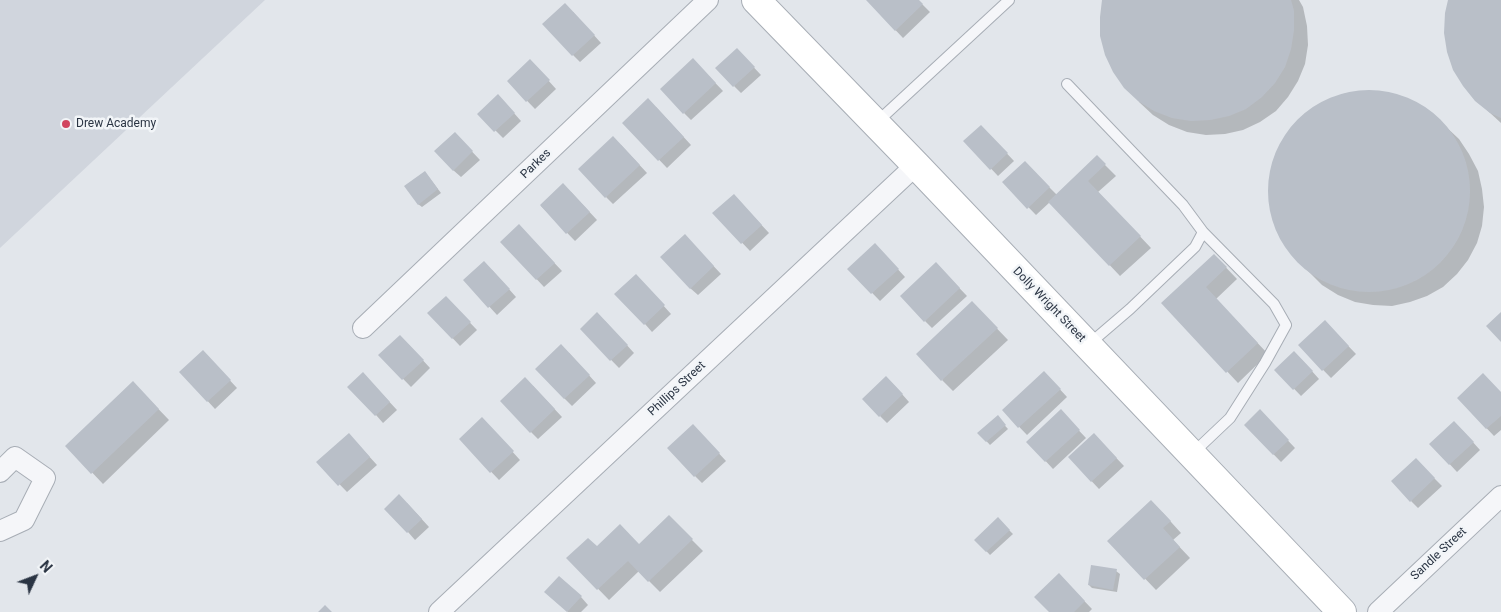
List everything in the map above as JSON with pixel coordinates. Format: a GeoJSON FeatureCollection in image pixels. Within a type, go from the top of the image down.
{"type":"FeatureCollection","features":[{"type":"Feature","properties":{"kind":"street","name":"Parkes"},"geometry":{"type":"LineString","coordinates":[[363,328],[708,0]]}},
{"type":"Feature","properties":{"kind":"street","name":"Dolly Wright Street"},"geometry":{"type":"LineString","coordinates":[[756,0],[876,123],[1342,612]]}},
{"type":"Feature","properties":{"kind":"street","name":"Phillips Street"},"geometry":{"type":"LineString","coordinates":[[439,612],[916,165]]}},
{"type":"Feature","properties":{"kind":"street"},"geometry":{"type":"LineString","coordinates":[[0,472],[15,457],[45,478],[24,520],[0,531]]}},
{"type":"Feature","properties":{"kind":"street","name":"Sandle Street"},"geometry":{"type":"LineString","coordinates":[[1378,612],[1501,496]]}},
{"type":"Feature","properties":{"kind":"lane"},"geometry":{"type":"LineString","coordinates":[[876,123],[1008,0]]}},
{"type":"Feature","properties":{"kind":"lane"},"geometry":{"type":"LineString","coordinates":[[1067,84],[1183,205],[1204,232],[1274,304],[1286,325],[1265,363],[1230,418],[1191,454]]}},
{"type":"Feature","properties":{"kind":"lane"},"geometry":{"type":"LineString","coordinates":[[1088,346],[1195,247],[1204,232]]}},
{"type":"Feature","properties":{"kind":"shaded area","name":"Drew Academy"},"geometry":{"type":"Polygon","coordinates":[[[0,0],[265,0],[0,248],[0,0]]]}},
{"type":"Feature","properties":{"kind":"building"},"geometry":{"type":"Polygon","coordinates":[[[866,0],[919,0],[923,4],[895,31],[866,0]]]}},
{"type":"Feature","properties":{"kind":"building"},"geometry":{"type":"Polygon","coordinates":[[[1102,0],[1291,0],[1294,11],[1294,30],[1291,49],[1285,67],[1275,83],[1262,97],[1246,109],[1229,116],[1210,120],[1191,121],[1172,118],[1154,111],[1138,101],[1124,88],[1113,72],[1105,55],[1100,36],[1102,0]]]}},
{"type":"Feature","properties":{"kind":"building"},"geometry":{"type":"Polygon","coordinates":[[[1448,0],[1501,0],[1501,118],[1490,113],[1475,101],[1453,70],[1447,52],[1444,33],[1448,0]]]}},
{"type":"Feature","properties":{"kind":"building"},"geometry":{"type":"Polygon","coordinates":[[[565,3],[595,35],[572,56],[542,24],[565,3]]]}},
{"type":"Feature","properties":{"kind":"building"},"geometry":{"type":"Polygon","coordinates":[[[737,48],[755,67],[733,87],[715,68],[737,48]]]}},
{"type":"Feature","properties":{"kind":"building"},"geometry":{"type":"Polygon","coordinates":[[[693,58],[716,83],[683,114],[660,89],[693,58]]]}},
{"type":"Feature","properties":{"kind":"building"},"geometry":{"type":"Polygon","coordinates":[[[530,59],[550,80],[526,102],[507,81],[530,59]]]}},
{"type":"Feature","properties":{"kind":"building"},"geometry":{"type":"Polygon","coordinates":[[[1359,90],[1379,90],[1398,94],[1417,102],[1433,113],[1447,127],[1458,143],[1466,162],[1470,191],[1466,220],[1458,239],[1447,255],[1433,269],[1417,280],[1398,288],[1379,292],[1359,292],[1340,288],[1321,280],[1305,269],[1291,255],[1280,239],[1272,220],[1268,201],[1268,181],[1272,162],[1280,143],[1291,127],[1305,113],[1321,102],[1340,94],[1359,90]]]}},
{"type":"Feature","properties":{"kind":"building"},"geometry":{"type":"Polygon","coordinates":[[[498,94],[515,113],[494,132],[477,114],[498,94]]]}},
{"type":"Feature","properties":{"kind":"building"},"geometry":{"type":"Polygon","coordinates":[[[648,98],[684,137],[658,161],[622,123],[648,98]]]}},
{"type":"Feature","properties":{"kind":"building"},"geometry":{"type":"Polygon","coordinates":[[[981,125],[1008,153],[990,170],[963,141],[981,125]]]}},
{"type":"Feature","properties":{"kind":"building"},"geometry":{"type":"Polygon","coordinates":[[[455,132],[473,151],[453,171],[434,151],[455,132]]]}},
{"type":"Feature","properties":{"kind":"building"},"geometry":{"type":"Polygon","coordinates":[[[613,136],[640,165],[605,198],[578,169],[613,136]]]}},
{"type":"Feature","properties":{"kind":"building"},"geometry":{"type":"Polygon","coordinates":[[[1097,155],[1106,164],[1088,181],[1141,236],[1109,266],[1048,202],[1097,155]]]}},
{"type":"Feature","properties":{"kind":"building"},"geometry":{"type":"Polygon","coordinates":[[[1025,161],[1050,187],[1027,209],[1002,182],[1025,161]]]}},
{"type":"Feature","properties":{"kind":"building"},"geometry":{"type":"Polygon","coordinates":[[[425,171],[438,189],[418,205],[404,186],[425,171]]]}},
{"type":"Feature","properties":{"kind":"building"},"geometry":{"type":"Polygon","coordinates":[[[563,183],[590,212],[566,234],[540,205],[563,183]]]}},
{"type":"Feature","properties":{"kind":"building"},"geometry":{"type":"Polygon","coordinates":[[[734,194],[762,225],[741,244],[712,213],[734,194]]]}},
{"type":"Feature","properties":{"kind":"building"},"geometry":{"type":"Polygon","coordinates":[[[519,224],[555,263],[536,280],[500,242],[519,224]]]}},
{"type":"Feature","properties":{"kind":"building"},"geometry":{"type":"Polygon","coordinates":[[[685,234],[714,266],[690,289],[660,257],[685,234]]]}},
{"type":"Feature","properties":{"kind":"building"},"geometry":{"type":"Polygon","coordinates":[[[875,243],[899,269],[871,294],[847,269],[875,243]]]}},
{"type":"Feature","properties":{"kind":"building"},"geometry":{"type":"Polygon","coordinates":[[[1214,254],[1227,267],[1206,287],[1258,343],[1226,373],[1161,303],[1214,254]]]}},
{"type":"Feature","properties":{"kind":"building"},"geometry":{"type":"Polygon","coordinates":[[[484,261],[510,289],[488,308],[463,280],[484,261]]]}},
{"type":"Feature","properties":{"kind":"building"},"geometry":{"type":"Polygon","coordinates":[[[936,262],[960,288],[924,322],[900,296],[936,262]]]}},
{"type":"Feature","properties":{"kind":"building"},"geometry":{"type":"Polygon","coordinates":[[[636,274],[665,305],[644,325],[614,294],[636,274]]]}},
{"type":"Feature","properties":{"kind":"building"},"geometry":{"type":"Polygon","coordinates":[[[446,296],[471,322],[452,339],[427,313],[446,296]]]}},
{"type":"Feature","properties":{"kind":"building"},"geometry":{"type":"Polygon","coordinates":[[[972,301],[998,328],[941,381],[916,354],[972,301]]]}},
{"type":"Feature","properties":{"kind":"building"},"geometry":{"type":"Polygon","coordinates":[[[597,312],[628,345],[610,361],[580,329],[597,312]]]}},
{"type":"Feature","properties":{"kind":"building"},"geometry":{"type":"Polygon","coordinates":[[[1501,312],[1501,342],[1486,326],[1501,312]]]}},
{"type":"Feature","properties":{"kind":"building"},"geometry":{"type":"Polygon","coordinates":[[[1325,320],[1349,346],[1322,371],[1298,345],[1325,320]]]}},
{"type":"Feature","properties":{"kind":"building"},"geometry":{"type":"Polygon","coordinates":[[[400,335],[424,360],[402,380],[378,355],[400,335]]]}},
{"type":"Feature","properties":{"kind":"building"},"geometry":{"type":"Polygon","coordinates":[[[561,344],[590,375],[564,399],[535,369],[561,344]]]}},
{"type":"Feature","properties":{"kind":"building"},"geometry":{"type":"Polygon","coordinates":[[[203,350],[231,380],[207,402],[179,372],[203,350]]]}},
{"type":"Feature","properties":{"kind":"building"},"geometry":{"type":"Polygon","coordinates":[[[1294,351],[1313,371],[1293,390],[1274,370],[1294,351]]]}},
{"type":"Feature","properties":{"kind":"building"},"geometry":{"type":"Polygon","coordinates":[[[1044,371],[1061,389],[1018,428],[1002,410],[1044,371]]]}},
{"type":"Feature","properties":{"kind":"building"},"geometry":{"type":"Polygon","coordinates":[[[363,372],[390,402],[375,416],[347,387],[363,372]]]}},
{"type":"Feature","properties":{"kind":"building"},"geometry":{"type":"Polygon","coordinates":[[[1483,373],[1501,392],[1501,416],[1486,429],[1457,398],[1483,373]]]}},
{"type":"Feature","properties":{"kind":"building"},"geometry":{"type":"Polygon","coordinates":[[[886,376],[903,394],[879,417],[862,399],[886,376]]]}},
{"type":"Feature","properties":{"kind":"building"},"geometry":{"type":"Polygon","coordinates":[[[525,377],[555,409],[530,433],[500,401],[525,377]]]}},
{"type":"Feature","properties":{"kind":"building"},"geometry":{"type":"Polygon","coordinates":[[[133,381],[159,409],[91,474],[65,446],[133,381]]]}},
{"type":"Feature","properties":{"kind":"building"},"geometry":{"type":"Polygon","coordinates":[[[1061,409],[1080,430],[1045,462],[1026,442],[1061,409]]]}},
{"type":"Feature","properties":{"kind":"building"},"geometry":{"type":"Polygon","coordinates":[[[1260,409],[1289,440],[1273,455],[1244,425],[1260,409]]]}},
{"type":"Feature","properties":{"kind":"building"},"geometry":{"type":"Polygon","coordinates":[[[998,415],[1006,425],[986,442],[977,433],[998,415]]]}},
{"type":"Feature","properties":{"kind":"building"},"geometry":{"type":"Polygon","coordinates":[[[482,417],[514,451],[490,473],[459,439],[482,417]]]}},
{"type":"Feature","properties":{"kind":"building"},"geometry":{"type":"Polygon","coordinates":[[[1454,421],[1474,442],[1449,465],[1429,444],[1454,421]]]}},
{"type":"Feature","properties":{"kind":"building"},"geometry":{"type":"Polygon","coordinates":[[[693,424],[720,453],[694,477],[667,448],[693,424]]]}},
{"type":"Feature","properties":{"kind":"building"},"geometry":{"type":"Polygon","coordinates":[[[349,433],[370,457],[338,486],[316,462],[349,433]]]}},
{"type":"Feature","properties":{"kind":"building"},"geometry":{"type":"Polygon","coordinates":[[[1094,433],[1117,458],[1091,482],[1068,457],[1094,433]]]}},
{"type":"Feature","properties":{"kind":"building"},"geometry":{"type":"Polygon","coordinates":[[[1416,458],[1435,478],[1410,502],[1391,481],[1416,458]]]}},
{"type":"Feature","properties":{"kind":"building"},"geometry":{"type":"Polygon","coordinates":[[[399,494],[422,519],[407,533],[384,509],[399,494]]]}},
{"type":"Feature","properties":{"kind":"building"},"geometry":{"type":"Polygon","coordinates":[[[1151,500],[1171,521],[1163,528],[1180,547],[1144,580],[1107,541],[1151,500]]]}},
{"type":"Feature","properties":{"kind":"building"},"geometry":{"type":"Polygon","coordinates":[[[669,515],[693,539],[648,582],[628,561],[597,590],[566,558],[588,538],[597,546],[620,524],[639,544],[669,515]]]}},
{"type":"Feature","properties":{"kind":"building"},"geometry":{"type":"Polygon","coordinates":[[[998,517],[1010,530],[986,552],[974,540],[998,517]]]}},
{"type":"Feature","properties":{"kind":"building"},"geometry":{"type":"Polygon","coordinates":[[[1091,565],[1117,569],[1113,590],[1088,585],[1091,565]]]}},
{"type":"Feature","properties":{"kind":"building"},"geometry":{"type":"Polygon","coordinates":[[[1059,573],[1085,601],[1074,612],[1049,612],[1034,597],[1059,573]]]}},
{"type":"Feature","properties":{"kind":"building"},"geometry":{"type":"Polygon","coordinates":[[[559,576],[582,596],[567,612],[544,592],[559,576]]]}},
{"type":"Feature","properties":{"kind":"building"},"geometry":{"type":"Polygon","coordinates":[[[325,605],[332,612],[318,612],[325,605]]]}},
{"type":"Feature","properties":{"kind":"place","name":"Drew Academy"},"geometry":{"type":"Point","coordinates":[66,124]}}]}
